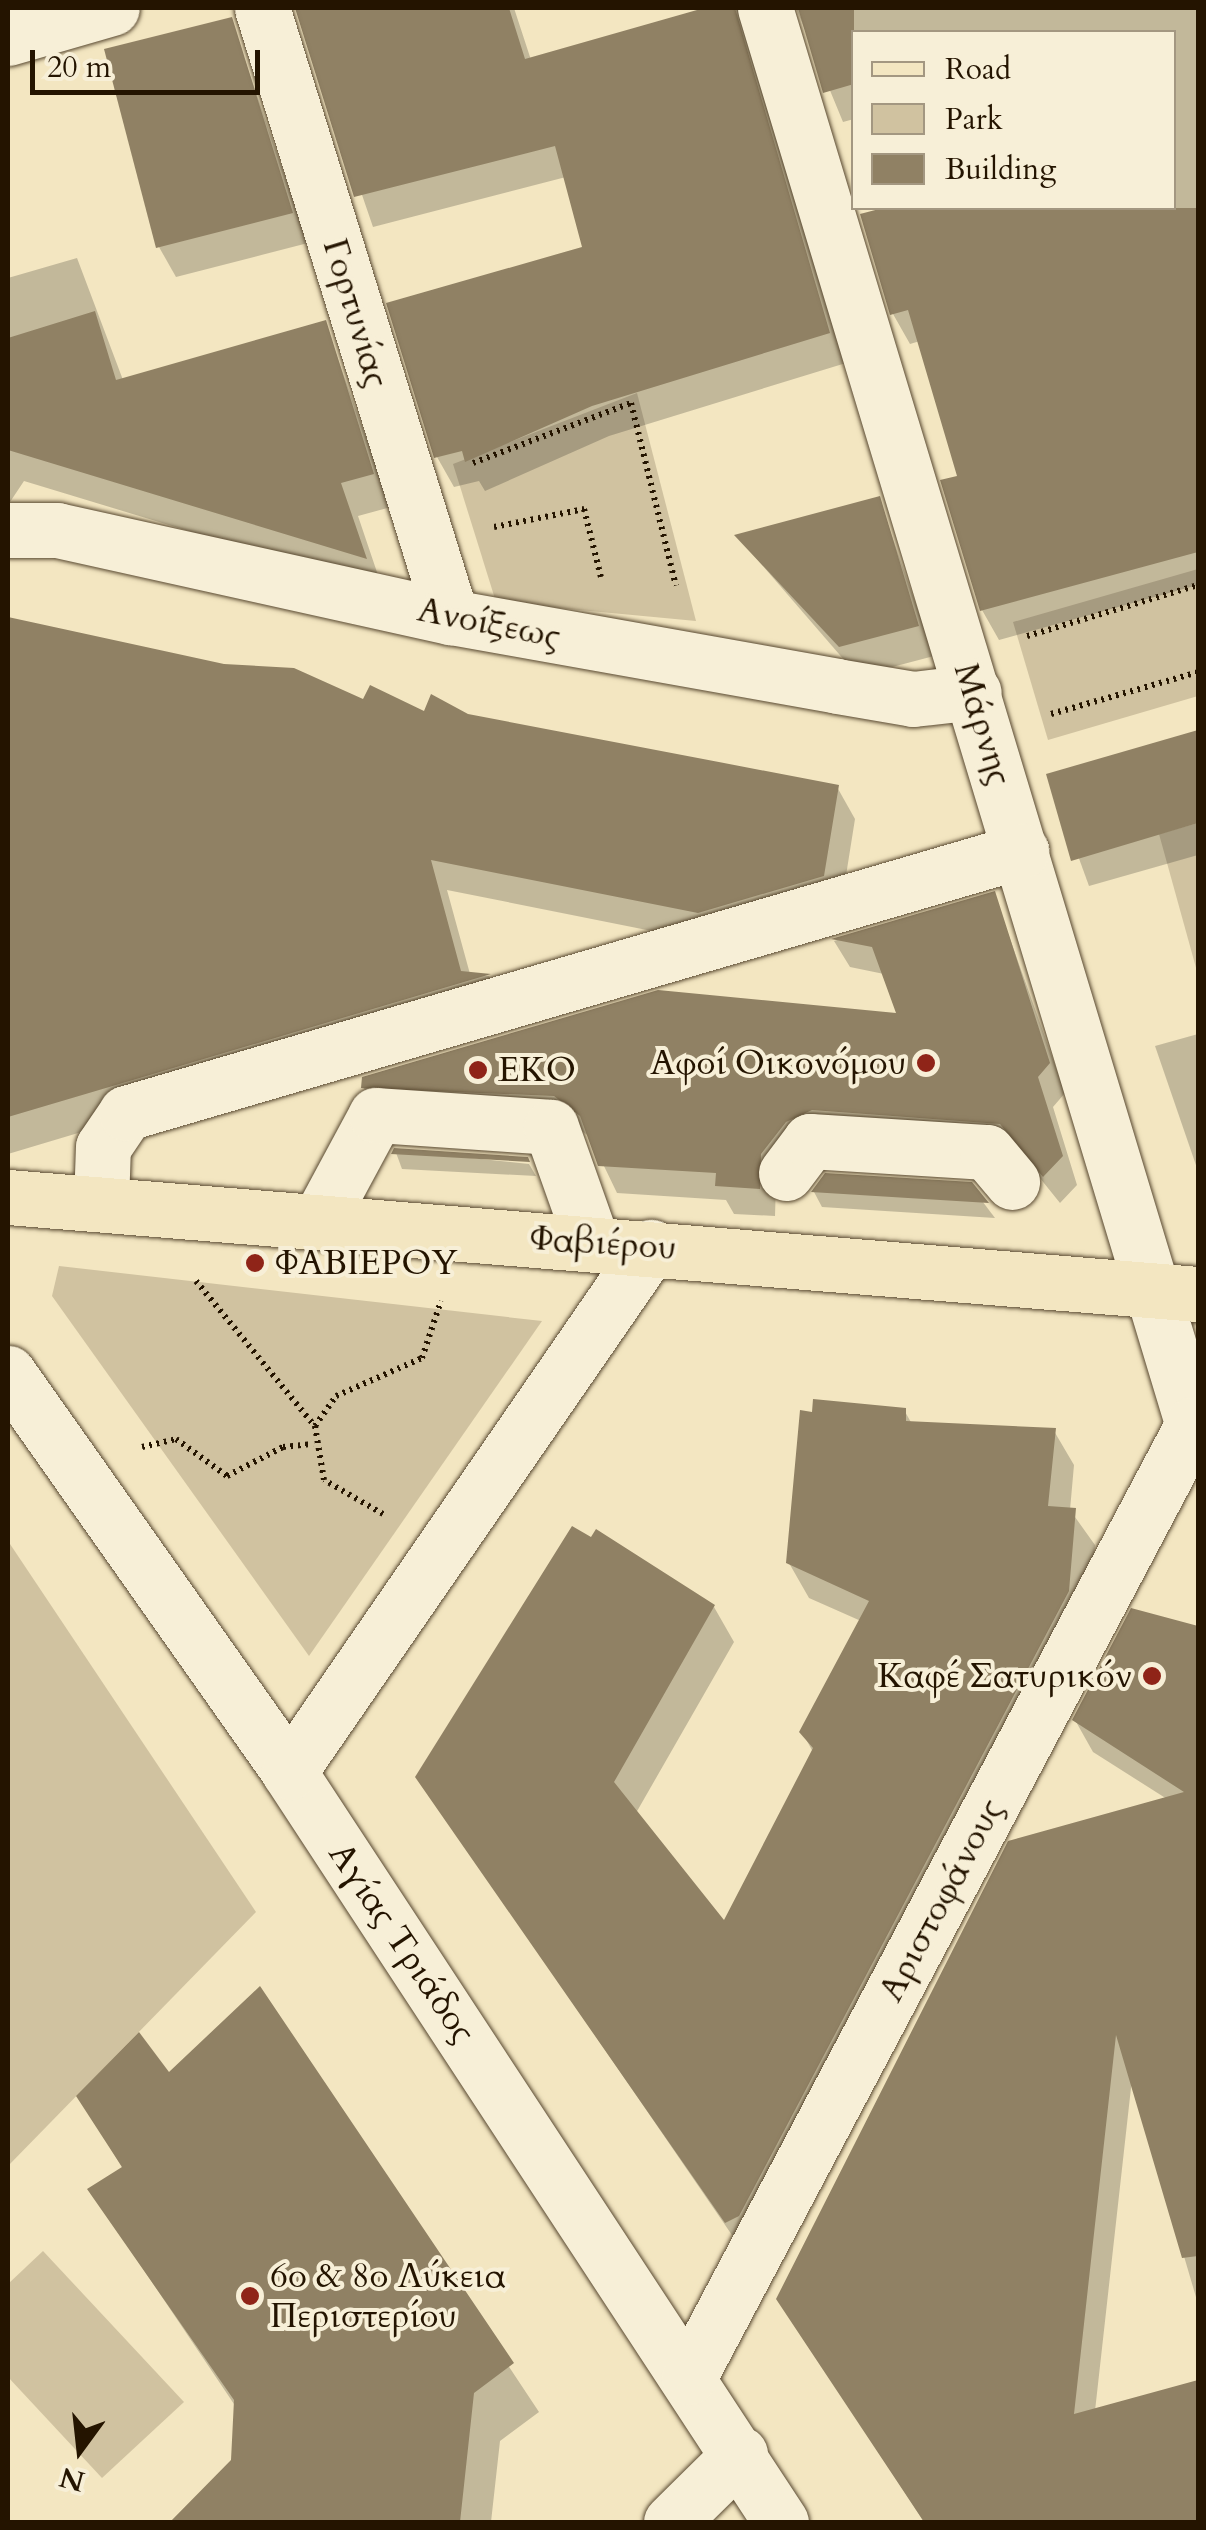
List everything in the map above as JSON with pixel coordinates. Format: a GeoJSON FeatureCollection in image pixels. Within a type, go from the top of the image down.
{"type":"FeatureCollection","features":[{"type":"Feature","properties":{"kind":"main road","name":"Φαβιέρου"},"geometry":{"type":"LineString","coordinates":[[8,1196],[1175,1293]]}},
{"type":"Feature","properties":{"kind":"street"},"geometry":{"type":"LineString","coordinates":[[8,38],[112,8]]}},
{"type":"Feature","properties":{"kind":"street","name":"Γορτυνίας"},"geometry":{"type":"LineString","coordinates":[[262,8],[451,618]]}},
{"type":"Feature","properties":{"kind":"street","name":"Μάρνης"},"geometry":{"type":"LineString","coordinates":[[765,8],[1021,851],[1175,1293],[1196,1433]]}},
{"type":"Feature","properties":{"kind":"street","name":"Ανοίξεως"},"geometry":{"type":"LineString","coordinates":[[8,530],[56,530],[451,618],[913,699],[974,694]]}},
{"type":"Feature","properties":{"kind":"street"},"geometry":{"type":"LineString","coordinates":[[127,1205],[104,1146],[126,1113],[1021,851]]}},
{"type":"Feature","properties":{"kind":"street"},"geometry":{"type":"LineString","coordinates":[[320,1219],[376,1115],[550,1127],[592,1243]]}},
{"type":"Feature","properties":{"kind":"street"},"geometry":{"type":"LineString","coordinates":[[786,1173],[810,1141],[987,1152],[1012,1182]]}},
{"type":"Feature","properties":{"kind":"street"},"geometry":{"type":"LineString","coordinates":[[288,1772],[651,1247]]}},
{"type":"Feature","properties":{"kind":"street","name":"Αγίας Τριάδος"},"geometry":{"type":"LineString","coordinates":[[8,1373],[288,1772],[782,2522]]}},
{"type":"Feature","properties":{"kind":"street","name":"Αριστοφάνους"},"geometry":{"type":"LineString","coordinates":[[689,2377],[1196,1433]]}},
{"type":"Feature","properties":{"kind":"street"},"geometry":{"type":"LineString","coordinates":[[671,2522],[740,2454]]}},
{"type":"Feature","properties":{"kind":"path"},"geometry":{"type":"LineString","coordinates":[[410,487],[631,403],[694,660]]}},
{"type":"Feature","properties":{"kind":"path"},"geometry":{"type":"LineString","coordinates":[[428,541],[584,508],[618,646]]}},
{"type":"Feature","properties":{"kind":"path"},"geometry":{"type":"LineString","coordinates":[[974,694],[1198,585]]}},
{"type":"Feature","properties":{"kind":"path"},"geometry":{"type":"LineString","coordinates":[[974,694],[1198,672]]}},
{"type":"Feature","properties":{"kind":"path"},"geometry":{"type":"LineString","coordinates":[[127,1205],[315,1426]]}},
{"type":"Feature","properties":{"kind":"path"},"geometry":{"type":"LineString","coordinates":[[445,1546],[324,1480],[313,1444],[315,1426],[336,1396],[422,1358],[436,1332],[452,1231]]}},
{"type":"Feature","properties":{"kind":"path"},"geometry":{"type":"LineString","coordinates":[[66,1456],[176,1440],[227,1476],[283,1447],[313,1444]]}},
{"type":"Feature","properties":{"kind":"green space"},"geometry":{"type":"Polygon","coordinates":[[[637,393],[696,621],[496,602],[453,464],[637,393]]]}},
{"type":"Feature","properties":{"kind":"green space"},"geometry":{"type":"Polygon","coordinates":[[[1198,569],[1198,696],[1048,740],[1013,622],[1198,569]]]}},
{"type":"Feature","properties":{"kind":"green space"},"geometry":{"type":"Polygon","coordinates":[[[1198,823],[1198,975],[1159,834],[1198,823]]]}},
{"type":"Feature","properties":{"kind":"green space"},"geometry":{"type":"Polygon","coordinates":[[[59,1266],[542,1321],[309,1656],[52,1296],[59,1266]]]}},
{"type":"Feature","properties":{"kind":"green space"},"geometry":{"type":"Polygon","coordinates":[[[8,1541],[256,1912],[8,2166],[8,1541]]]}},
{"type":"Feature","properties":{"kind":"green space"},"geometry":{"type":"Polygon","coordinates":[[[43,2251],[184,2402],[102,2478],[8,2377],[8,2284],[43,2251]]]}},
{"type":"Feature","properties":{"kind":"building"},"geometry":{"type":"Polygon","coordinates":[[[295,8],[509,8],[525,59],[704,8],[735,8],[830,333],[592,406],[465,462],[462,451],[434,458],[386,303],[582,247],[555,146],[354,197],[295,8]]]}},
{"type":"Feature","properties":{"kind":"building"},"geometry":{"type":"Polygon","coordinates":[[[798,8],[854,8],[851,85],[823,93],[798,8]]]}},
{"type":"Feature","properties":{"kind":"building"},"geometry":{"type":"Polygon","coordinates":[[[232,17],[293,213],[156,248],[104,49],[232,17]]]}},
{"type":"Feature","properties":{"kind":"building"},"geometry":{"type":"Polygon","coordinates":[[[1198,208],[1198,552],[980,611],[940,480],[957,476],[908,310],[890,315],[860,214],[875,210],[1198,208]]]}},
{"type":"Feature","properties":{"kind":"building"},"geometry":{"type":"Polygon","coordinates":[[[95,311],[116,380],[326,320],[374,474],[341,483],[367,559],[8,450],[8,338],[95,311]]]}},
{"type":"Feature","properties":{"kind":"building"},"geometry":{"type":"Polygon","coordinates":[[[880,496],[919,626],[839,647],[734,535],[880,496]]]}},
{"type":"Feature","properties":{"kind":"building"},"geometry":{"type":"Polygon","coordinates":[[[8,617],[224,664],[294,668],[363,699],[370,685],[424,711],[431,694],[468,714],[839,785],[824,876],[698,913],[431,860],[461,971],[491,974],[8,1117],[8,617]]]}},
{"type":"Feature","properties":{"kind":"building"},"geometry":{"type":"Polygon","coordinates":[[[1198,730],[1198,823],[1071,861],[1046,774],[1198,730]]]}},
{"type":"Feature","properties":{"kind":"building"},"geometry":{"type":"Polygon","coordinates":[[[995,891],[1050,1063],[1038,1077],[1063,1156],[1043,1177],[1000,1124],[812,1110],[786,1122],[761,1154],[760,1189],[715,1186],[716,1173],[598,1166],[580,1116],[554,1096],[361,1088],[362,1077],[658,990],[896,1013],[872,947],[831,939],[995,891]]]}},
{"type":"Feature","properties":{"kind":"building"},"geometry":{"type":"Polygon","coordinates":[[[394,1148],[528,1157],[530,1162],[391,1154],[394,1148]]]}},
{"type":"Feature","properties":{"kind":"building"},"geometry":{"type":"Polygon","coordinates":[[[825,1173],[972,1182],[989,1203],[811,1192],[825,1173]]]}},
{"type":"Feature","properties":{"kind":"building"},"geometry":{"type":"Polygon","coordinates":[[[813,1399],[906,1408],[906,1421],[1056,1428],[1048,1506],[1076,1508],[1069,1591],[739,2216],[725,2223],[415,1777],[572,1526],[591,1537],[596,1529],[715,1605],[614,1782],[724,1920],[813,1748],[799,1732],[869,1601],[786,1563],[800,1410],[812,1412],[813,1399]]]}},
{"type":"Feature","properties":{"kind":"building"},"geometry":{"type":"Polygon","coordinates":[[[1131,1608],[1198,1626],[1198,2256],[1182,2258],[1116,2035],[1074,2414],[1198,2380],[1198,2522],[924,2522],[776,2299],[1008,1841],[1184,1792],[1072,1720],[1131,1608]]]}},
{"type":"Feature","properties":{"kind":"building"},"geometry":{"type":"Polygon","coordinates":[[[260,1986],[514,2363],[474,2393],[460,2522],[170,2522],[231,2460],[234,2400],[87,2189],[122,2167],[76,2096],[139,2032],[169,2072],[260,1986]]]}},
{"type":"Feature","properties":{"kind":"place","name":"Αφοί Οικονόμου"},"geometry":{"type":"Point","coordinates":[926,1063]}},
{"type":"Feature","properties":{"kind":"place","name":"EKO"},"geometry":{"type":"Point","coordinates":[478,1070]}},
{"type":"Feature","properties":{"kind":"place","name":"ΦΑΒΙΕΡΟΥ"},"geometry":{"type":"Point","coordinates":[255,1263]}},
{"type":"Feature","properties":{"kind":"place","name":"Καφέ Σατυρικόν"},"geometry":{"type":"Point","coordinates":[1152,1676]}},
{"type":"Feature","properties":{"kind":"place","name":"6ο & 8ο Λύκεια Περιστερίου"},"geometry":{"type":"Point","coordinates":[250,2296]}}]}
